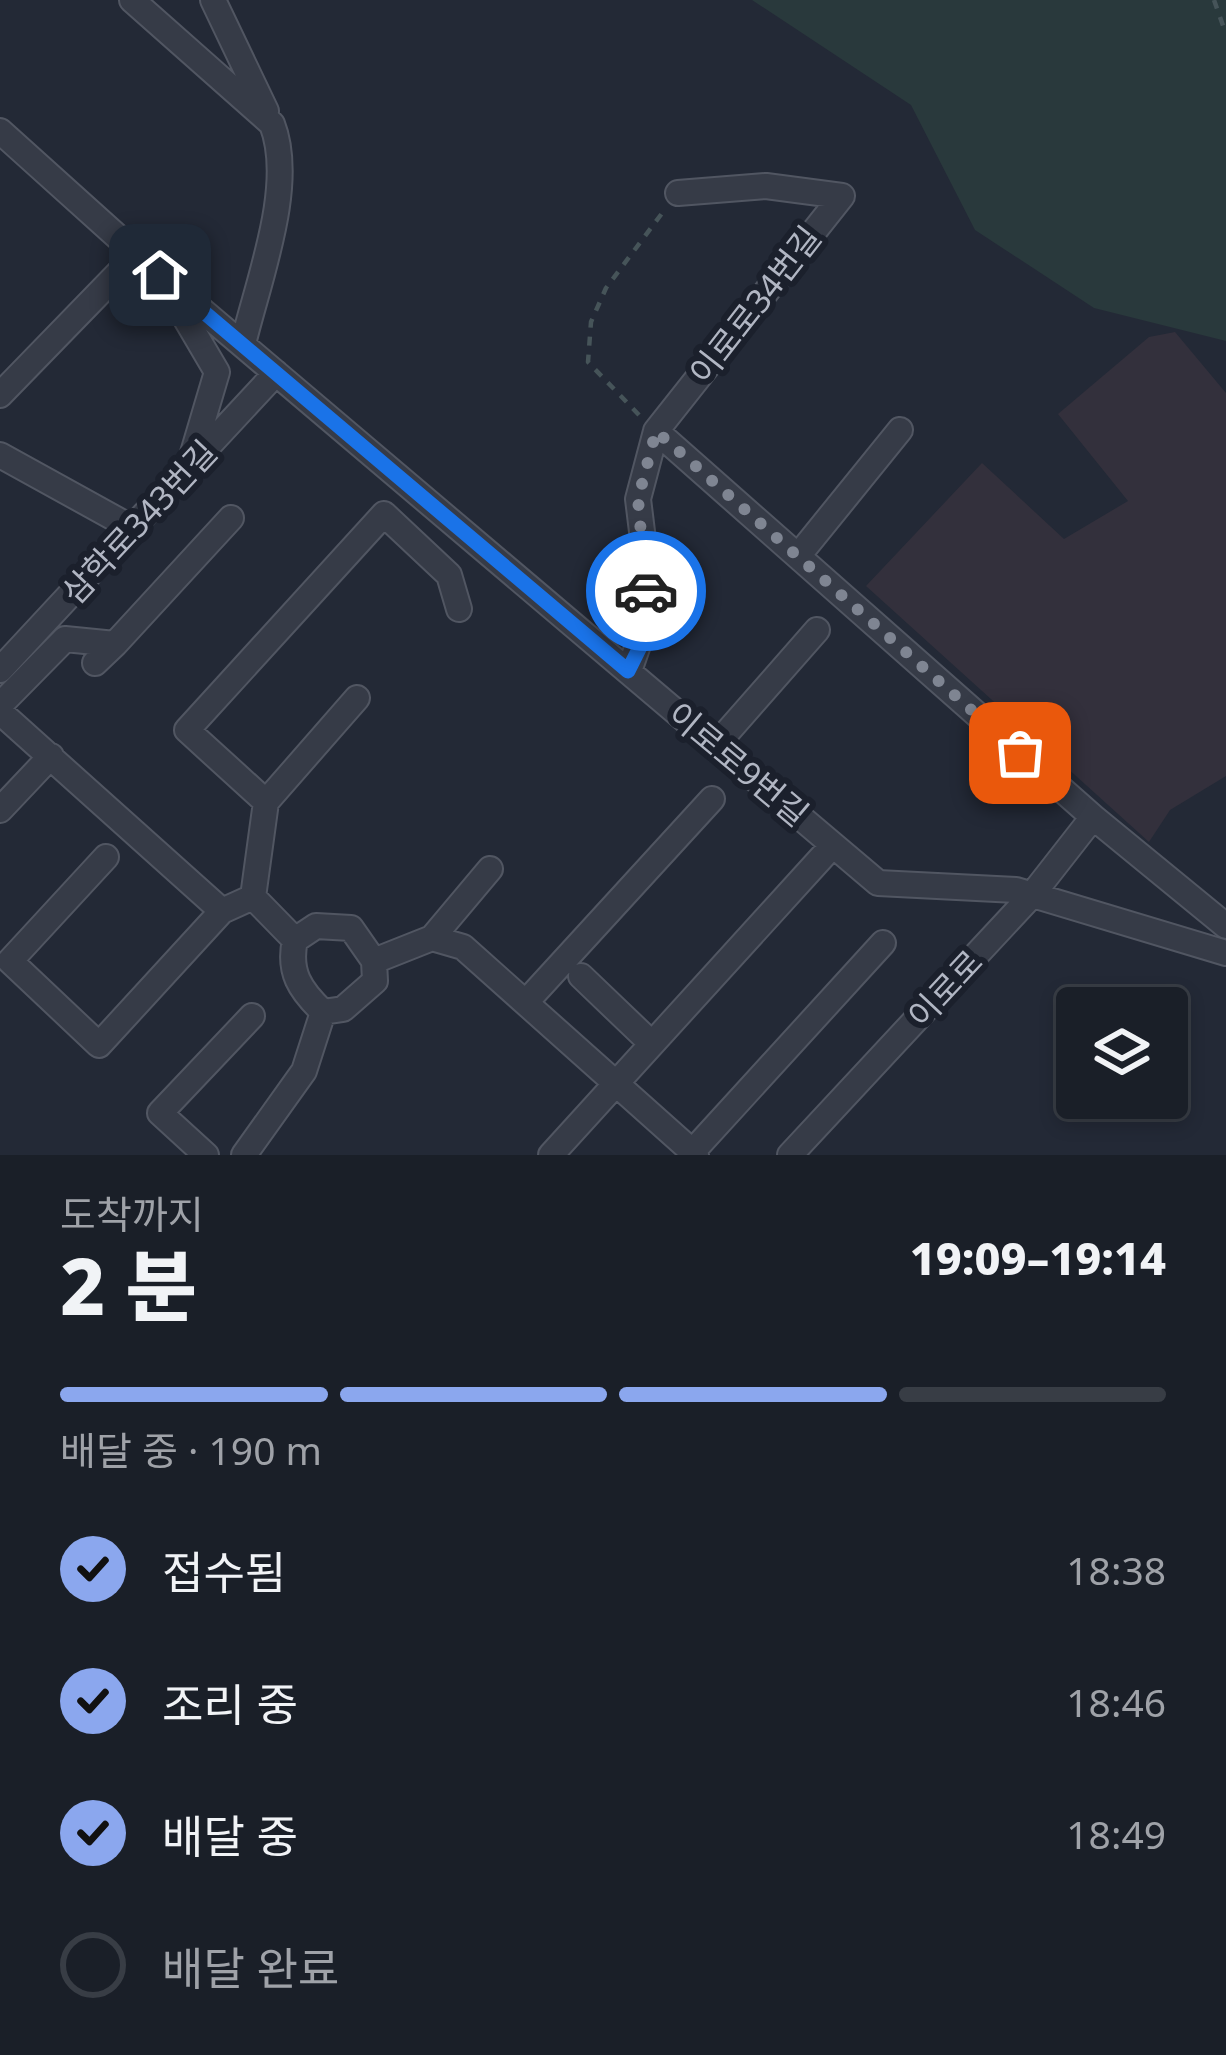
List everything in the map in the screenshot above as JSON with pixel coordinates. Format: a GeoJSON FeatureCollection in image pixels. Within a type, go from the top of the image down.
{"type":"FeatureCollection","features":[{"type":"Feature","properties":{"kind":"street"},"geometry":{"type":"LineString","coordinates":[[132,0],[272,124]]}},
{"type":"Feature","properties":{"kind":"street"},"geometry":{"type":"LineString","coordinates":[[213,0],[278,139],[279,191],[243,344]]}},
{"type":"Feature","properties":{"kind":"street","name":"이로로9번길"},"geometry":{"type":"LineString","coordinates":[[0,131],[160,275],[878,883],[1016,890],[1226,953]]}},
{"type":"Feature","properties":{"kind":"street","name":"이로로34번길"},"geometry":{"type":"LineString","coordinates":[[656,431],[842,196],[766,186],[678,193]]}},
{"type":"Feature","properties":{"kind":"street"},"geometry":{"type":"LineString","coordinates":[[0,395],[138,253]]}},
{"type":"Feature","properties":{"kind":"street"},"geometry":{"type":"LineString","coordinates":[[160,275],[217,372],[188,471]]}},
{"type":"Feature","properties":{"kind":"street","name":"삼학로343번길"},"geometry":{"type":"LineString","coordinates":[[0,670],[277,373]]}},
{"type":"Feature","properties":{"kind":"street"},"geometry":{"type":"LineString","coordinates":[[798,556],[899,430]]}},
{"type":"Feature","properties":{"kind":"street"},"geometry":{"type":"LineString","coordinates":[[628,671],[645,625],[646,564],[638,499],[656,431],[1094,817],[1226,926]]}},
{"type":"Feature","properties":{"kind":"street"},"geometry":{"type":"LineString","coordinates":[[0,455],[134,529]]}},
{"type":"Feature","properties":{"kind":"street"},"geometry":{"type":"LineString","coordinates":[[266,802],[187,730],[384,514],[449,575],[459,608]]}},
{"type":"Feature","properties":{"kind":"street"},"geometry":{"type":"LineString","coordinates":[[95,663],[231,518]]}},
{"type":"Feature","properties":{"kind":"street"},"geometry":{"type":"LineString","coordinates":[[716,745],[817,630]]}},
{"type":"Feature","properties":{"kind":"street"},"geometry":{"type":"LineString","coordinates":[[115,644],[65,639],[0,708],[222,911]]}},
{"type":"Feature","properties":{"kind":"street"},"geometry":{"type":"LineString","coordinates":[[253,897],[266,802],[357,698]]}},
{"type":"Feature","properties":{"kind":"street"},"geometry":{"type":"LineString","coordinates":[[0,810],[51,756]]}},
{"type":"Feature","properties":{"kind":"street"},"geometry":{"type":"LineString","coordinates":[[527,1000],[712,799]]}},
{"type":"Feature","properties":{"kind":"street","name":"이로로"},"geometry":{"type":"LineString","coordinates":[[790,1155],[1032,895],[1094,817]]}},
{"type":"Feature","properties":{"kind":"street"},"geometry":{"type":"LineString","coordinates":[[551,1155],[833,845]]}},
{"type":"Feature","properties":{"kind":"street"},"geometry":{"type":"LineString","coordinates":[[106,856],[10,961],[99,1045],[222,911],[253,897]]}},
{"type":"Feature","properties":{"kind":"street"},"geometry":{"type":"LineString","coordinates":[[374,961],[433,938],[490,869]]}},
{"type":"Feature","properties":{"kind":"street"},"geometry":{"type":"LineString","coordinates":[[253,897],[296,940]]}},
{"type":"Feature","properties":{"kind":"street"},"geometry":{"type":"LineString","coordinates":[[316,926],[351,928],[374,961],[375,981],[343,1009],[323,1012],[294,976],[291,959],[296,940],[316,926]]}},
{"type":"Feature","properties":{"kind":"street"},"geometry":{"type":"LineString","coordinates":[[433,938],[463,946],[695,1152],[883,943]]}},
{"type":"Feature","properties":{"kind":"street"},"geometry":{"type":"LineString","coordinates":[[581,976],[651,1043]]}},
{"type":"Feature","properties":{"kind":"street"},"geometry":{"type":"LineString","coordinates":[[244,1155],[304,1072],[323,1012]]}},
{"type":"Feature","properties":{"kind":"street"},"geometry":{"type":"LineString","coordinates":[[206,1155],[160,1113],[252,1016]]}},
{"type":"Feature","properties":{"kind":"path"},"geometry":{"type":"LineString","coordinates":[[1214,0],[1226,34]]}},
{"type":"Feature","properties":{"kind":"path"},"geometry":{"type":"LineString","coordinates":[[656,431],[588,362],[591,322],[605,289],[678,193]]}},
{"type":"Feature","properties":{"kind":"shaded area"},"geometry":{"type":"Polygon","coordinates":[[[752,0],[1226,0],[1226,341],[1094,308],[975,230],[911,105],[752,0]]]}},
{"type":"Feature","properties":{"kind":"shaded area"},"geometry":{"type":"Polygon","coordinates":[[[1175,332],[1226,393],[1226,776],[1170,810],[1149,842],[866,586],[982,463],[1064,539],[1128,501],[1058,414],[1149,337],[1175,332]]]}},
{"type":"Feature","properties":{"kind":"way so far"},"geometry":{"type":"LineString","coordinates":[[646,591],[638,499],[656,431],[1020,753]]}},
{"type":"Feature","properties":{"kind":"route"},"geometry":{"type":"LineString","coordinates":[[160,275],[628,671],[641,645],[646,591]]}}]}
